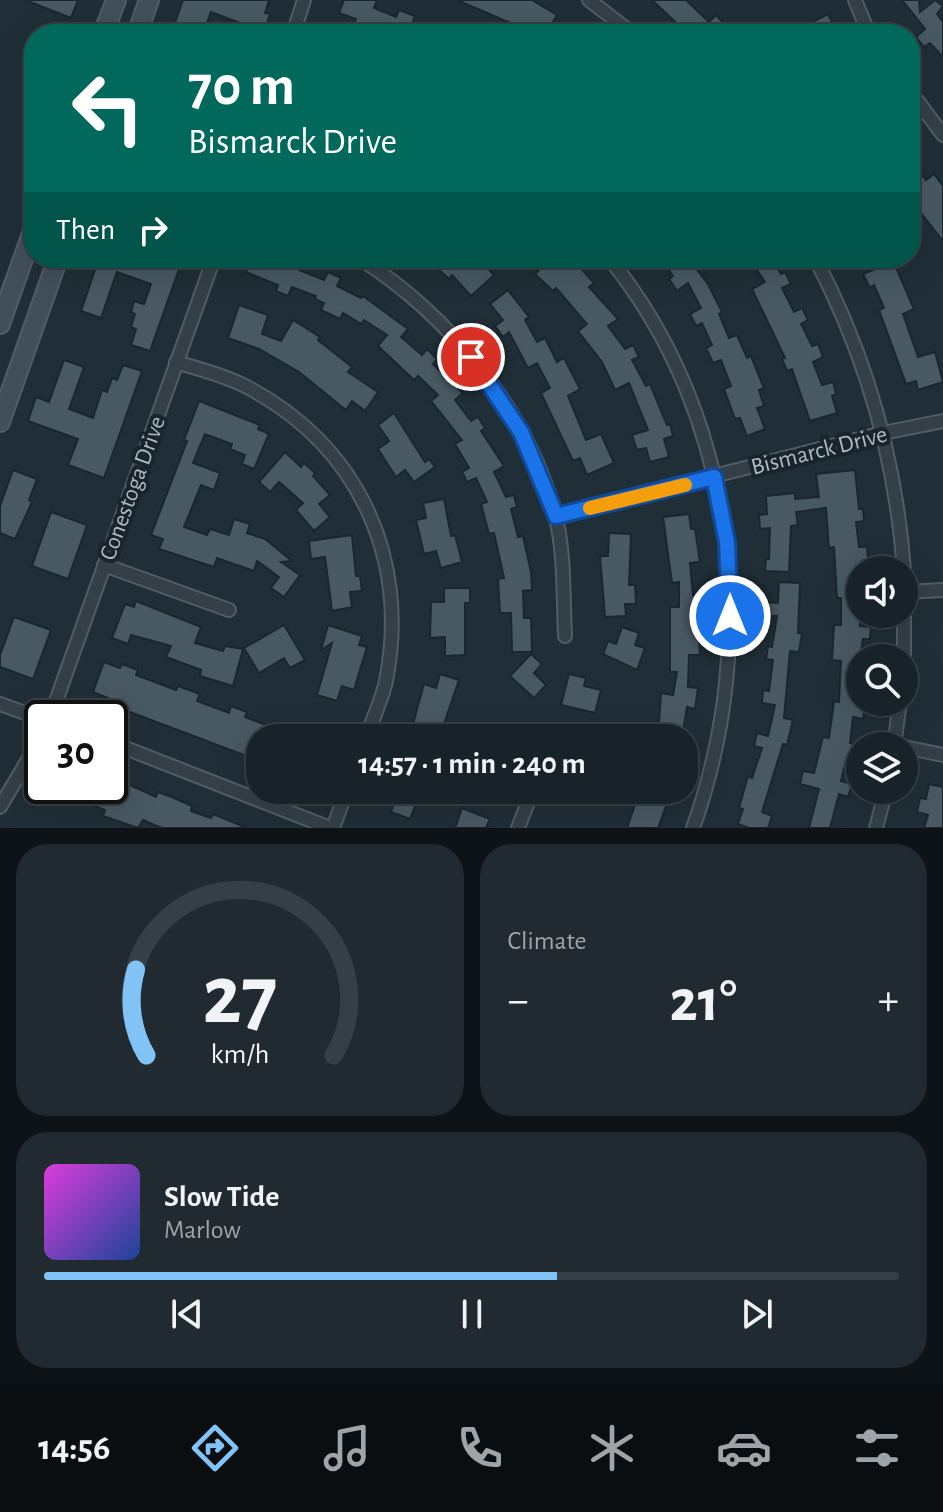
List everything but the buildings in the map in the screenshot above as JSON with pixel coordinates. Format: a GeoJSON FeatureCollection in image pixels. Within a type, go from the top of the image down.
{"type":"FeatureCollection","features":[{"type":"Feature","properties":{"kind":"main road"},"geometry":{"type":"LineString","coordinates":[[107,24],[116,0]]}},
{"type":"Feature","properties":{"kind":"main road"},"geometry":{"type":"LineString","coordinates":[[141,24],[149,0]]}},
{"type":"Feature","properties":{"kind":"main road"},"geometry":{"type":"LineString","coordinates":[[0,324],[24,256]]}},
{"type":"Feature","properties":{"kind":"main road"},"geometry":{"type":"LineString","coordinates":[[0,422],[54,268]]}},
{"type":"Feature","properties":{"kind":"street"},"geometry":{"type":"LineString","coordinates":[[296,24],[304,0]]}},
{"type":"Feature","properties":{"kind":"street"},"geometry":{"type":"LineString","coordinates":[[589,0],[620,24]]}},
{"type":"Feature","properties":{"kind":"street"},"geometry":{"type":"LineString","coordinates":[[855,0],[865,24]]}},
{"type":"Feature","properties":{"kind":"street"},"geometry":{"type":"LineString","coordinates":[[920,104],[943,135]]}},
{"type":"Feature","properties":{"kind":"street","name":"Conestoga Drive"},"geometry":{"type":"LineString","coordinates":[[56,700],[210,268]]}},
{"type":"Feature","properties":{"kind":"street"},"geometry":{"type":"LineString","coordinates":[[372,268],[419,303],[471,357],[521,432],[556,516],[565,636]]}},
{"type":"Feature","properties":{"kind":"street"},"geometry":{"type":"LineString","coordinates":[[616,268],[653,321],[679,375],[714,477],[727,542],[731,591],[728,667],[715,762],[693,828]]}},
{"type":"Feature","properties":{"kind":"street"},"geometry":{"type":"LineString","coordinates":[[820,268],[848,329],[883,433],[896,498],[902,556]]}},
{"type":"Feature","properties":{"kind":"street"},"geometry":{"type":"LineString","coordinates":[[176,362],[244,386],[275,404],[320,441],[357,487],[371,515],[388,568],[393,624],[386,683],[371,724]]}},
{"type":"Feature","properties":{"kind":"street","name":"Bismarck Drive"},"geometry":{"type":"LineString","coordinates":[[556,516],[883,433],[943,421]]}},
{"type":"Feature","properties":{"kind":"street"},"geometry":{"type":"LineString","coordinates":[[104,565],[229,610]]}},
{"type":"Feature","properties":{"kind":"street"},"geometry":{"type":"LineString","coordinates":[[918,591],[943,590]]}},
{"type":"Feature","properties":{"kind":"street"},"geometry":{"type":"LineString","coordinates":[[0,704],[24,713]]}},
{"type":"Feature","properties":{"kind":"street"},"geometry":{"type":"LineString","coordinates":[[128,749],[332,828],[341,804]]}},
{"type":"Feature","properties":{"kind":"street"},"geometry":{"type":"LineString","coordinates":[[918,750],[943,755]]}},
{"type":"Feature","properties":{"kind":"street"},"geometry":{"type":"LineString","coordinates":[[0,807],[24,766]]}},
{"type":"Feature","properties":{"kind":"street"},"geometry":{"type":"LineString","coordinates":[[876,828],[882,804]]}},
{"type":"Feature","properties":{"kind":"street"},"geometry":{"type":"LineString","coordinates":[[518,828],[527,805]]}},
{"type":"Feature","properties":{"kind":"slow traffic"},"geometry":{"type":"LineString","coordinates":[[590,508],[685,485]]}},
{"type":"Feature","properties":{"kind":"route"},"geometry":{"type":"LineString","coordinates":[[471,357],[521,432],[556,516],[714,477],[727,542],[730,616]]}}]}
